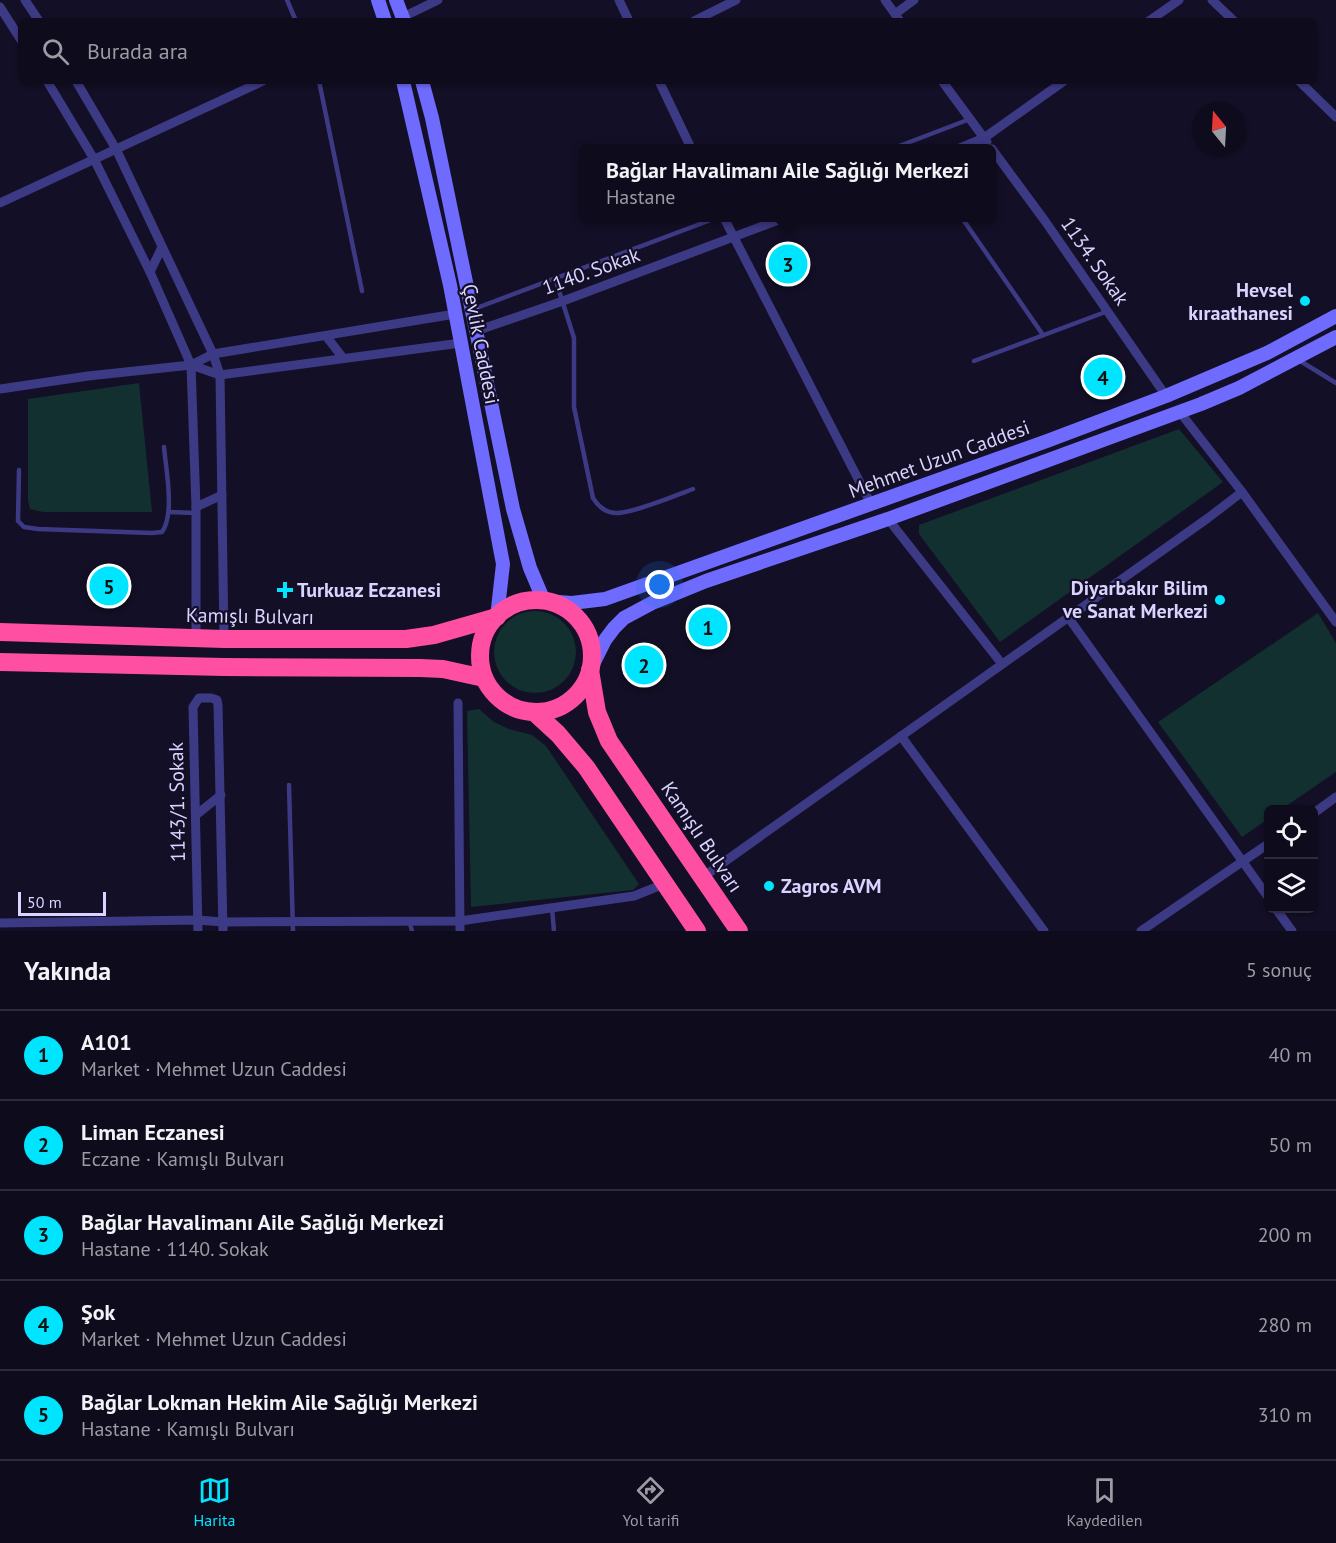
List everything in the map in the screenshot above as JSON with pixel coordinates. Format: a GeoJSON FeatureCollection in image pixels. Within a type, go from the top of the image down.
{"type":"FeatureCollection","features":[{"type":"Feature","properties":{"kind":"highway"},"geometry":{"type":"LineString","coordinates":[[531,600],[544,601],[562,607],[582,625],[592,651],[590,669],[585,683],[576,696],[564,705],[534,712],[519,710],[504,703],[484,678],[480,662],[481,646],[487,630],[496,617],[507,609],[531,600]]}},
{"type":"Feature","properties":{"kind":"highway","name":"Kamışlı Bulvarı"},"geometry":{"type":"LineString","coordinates":[[0,632],[224,639],[406,639],[434,635],[496,617]]}},
{"type":"Feature","properties":{"kind":"highway"},"geometry":{"type":"LineString","coordinates":[[0,662],[212,667],[420,668],[443,669],[484,678]]}},
{"type":"Feature","properties":{"kind":"highway","name":"Kamışlı Bulvarı"},"geometry":{"type":"LineString","coordinates":[[590,669],[597,712],[609,741],[739,931]]}},
{"type":"Feature","properties":{"kind":"highway"},"geometry":{"type":"LineString","coordinates":[[534,712],[558,734],[586,767],[697,931]]}},
{"type":"Feature","properties":{"kind":"main road"},"geometry":{"type":"LineString","coordinates":[[378,0],[385,18]]}},
{"type":"Feature","properties":{"kind":"main road"},"geometry":{"type":"LineString","coordinates":[[396,0],[403,18]]}},
{"type":"Feature","properties":{"kind":"main road","name":"Çevlik Caddesi"},"geometry":{"type":"LineString","coordinates":[[404,84],[455,314],[503,564],[496,617]]}},
{"type":"Feature","properties":{"kind":"main road","name":"Çevlik Caddesi"},"geometry":{"type":"LineString","coordinates":[[423,84],[432,118],[513,508],[530,568],[544,601]]}},
{"type":"Feature","properties":{"kind":"main road","name":"Mehmet Uzun Caddesi"},"geometry":{"type":"LineString","coordinates":[[544,601],[572,603],[605,599],[1047,441],[1166,396],[1267,353],[1336,316]]}},
{"type":"Feature","properties":{"kind":"main road"},"geometry":{"type":"LineString","coordinates":[[590,669],[614,628],[624,618],[652,603],[706,581],[888,519],[1239,388],[1336,337]]}},
{"type":"Feature","properties":{"kind":"street"},"geometry":{"type":"LineString","coordinates":[[25,0],[37,18]]}},
{"type":"Feature","properties":{"kind":"street"},"geometry":{"type":"LineString","coordinates":[[405,18],[438,0]]}},
{"type":"Feature","properties":{"kind":"street"},"geometry":{"type":"LineString","coordinates":[[619,0],[628,18]]}},
{"type":"Feature","properties":{"kind":"street"},"geometry":{"type":"LineString","coordinates":[[700,18],[736,0]]}},
{"type":"Feature","properties":{"kind":"street"},"geometry":{"type":"LineString","coordinates":[[885,0],[897,18],[914,0]]}},
{"type":"Feature","properties":{"kind":"street"},"geometry":{"type":"LineString","coordinates":[[1153,18],[1179,0]]}},
{"type":"Feature","properties":{"kind":"street"},"geometry":{"type":"LineString","coordinates":[[1212,0],[1231,18]]}},
{"type":"Feature","properties":{"kind":"street"},"geometry":{"type":"LineString","coordinates":[[0,7],[18,35]]}},
{"type":"Feature","properties":{"kind":"street"},"geometry":{"type":"LineString","coordinates":[[49,84],[94,159],[150,272],[191,365],[196,510],[196,638]]}},
{"type":"Feature","properties":{"kind":"street"},"geometry":{"type":"LineString","coordinates":[[78,84],[116,149],[213,354],[220,375],[224,639]]}},
{"type":"Feature","properties":{"kind":"street"},"geometry":{"type":"LineString","coordinates":[[0,203],[257,84]]}},
{"type":"Feature","properties":{"kind":"street"},"geometry":{"type":"LineString","coordinates":[[659,84],[689,144]]}},
{"type":"Feature","properties":{"kind":"street","name":"1134. Sokak"},"geometry":{"type":"LineString","coordinates":[[944,84],[988,144]]}},
{"type":"Feature","properties":{"kind":"street"},"geometry":{"type":"LineString","coordinates":[[970,144],[984,138],[1060,84]]}},
{"type":"Feature","properties":{"kind":"street"},"geometry":{"type":"LineString","coordinates":[[1302,84],[1336,117]]}},
{"type":"Feature","properties":{"kind":"street"},"geometry":{"type":"LineString","coordinates":[[1328,108],[1336,102]]}},
{"type":"Feature","properties":{"kind":"street","name":"1134. Sokak"},"geometry":{"type":"LineString","coordinates":[[996,154],[1045,220],[1166,396]]}},
{"type":"Feature","properties":{"kind":"street"},"geometry":{"type":"LineString","coordinates":[[726,222],[871,504]]}},
{"type":"Feature","properties":{"kind":"street","name":"1140. Sokak"},"geometry":{"type":"LineString","coordinates":[[476,332],[774,222]]}},
{"type":"Feature","properties":{"kind":"street"},"geometry":{"type":"LineString","coordinates":[[150,272],[162,246]]}},
{"type":"Feature","properties":{"kind":"street"},"geometry":{"type":"LineString","coordinates":[[0,389],[88,376],[191,365],[213,354],[455,314]]}},
{"type":"Feature","properties":{"kind":"street"},"geometry":{"type":"LineString","coordinates":[[326,336],[343,358]]}},
{"type":"Feature","properties":{"kind":"street"},"geometry":{"type":"LineString","coordinates":[[191,365],[220,375],[461,344]]}},
{"type":"Feature","properties":{"kind":"street"},"geometry":{"type":"LineString","coordinates":[[1179,411],[1242,492],[1336,622]]}},
{"type":"Feature","properties":{"kind":"street"},"geometry":{"type":"LineString","coordinates":[[703,877],[1242,492]]}},
{"type":"Feature","properties":{"kind":"street"},"geometry":{"type":"LineString","coordinates":[[196,510],[222,495]]}},
{"type":"Feature","properties":{"kind":"street"},"geometry":{"type":"LineString","coordinates":[[888,519],[1002,664]]}},
{"type":"Feature","properties":{"kind":"street"},"geometry":{"type":"LineString","coordinates":[[1068,617],[1264,890]]}},
{"type":"Feature","properties":{"kind":"street","name":"1143/1. Sokak"},"geometry":{"type":"LineString","coordinates":[[198,931],[193,707],[199,698],[217,700],[221,795]]}},
{"type":"Feature","properties":{"kind":"street"},"geometry":{"type":"LineString","coordinates":[[458,703],[460,926]]}},
{"type":"Feature","properties":{"kind":"street"},"geometry":{"type":"LineString","coordinates":[[901,736],[1044,931]]}},
{"type":"Feature","properties":{"kind":"street"},"geometry":{"type":"LineString","coordinates":[[196,815],[221,795]]}},
{"type":"Feature","properties":{"kind":"street"},"geometry":{"type":"LineString","coordinates":[[221,795],[223,927]]}},
{"type":"Feature","properties":{"kind":"street"},"geometry":{"type":"LineString","coordinates":[[1318,810],[1336,797]]}},
{"type":"Feature","properties":{"kind":"street"},"geometry":{"type":"LineString","coordinates":[[1141,931],[1264,847]]}},
{"type":"Feature","properties":{"kind":"street"},"geometry":{"type":"LineString","coordinates":[[0,923],[197,920],[223,927],[409,920],[460,926],[552,908],[634,896],[664,884]]}},
{"type":"Feature","properties":{"kind":"street"},"geometry":{"type":"LineString","coordinates":[[1279,913],[1292,931]]}},
{"type":"Feature","properties":{"kind":"lane"},"geometry":{"type":"LineString","coordinates":[[287,0],[295,18]]}},
{"type":"Feature","properties":{"kind":"lane"},"geometry":{"type":"LineString","coordinates":[[320,84],[362,291]]}},
{"type":"Feature","properties":{"kind":"lane"},"geometry":{"type":"LineString","coordinates":[[904,144],[970,118]]}},
{"type":"Feature","properties":{"kind":"lane"},"geometry":{"type":"LineString","coordinates":[[472,310],[705,222]]}},
{"type":"Feature","properties":{"kind":"lane"},"geometry":{"type":"LineString","coordinates":[[965,222],[1044,335]]}},
{"type":"Feature","properties":{"kind":"lane"},"geometry":{"type":"LineString","coordinates":[[555,278],[574,338],[574,407],[593,498],[596,503],[605,510],[620,513],[693,489]]}},
{"type":"Feature","properties":{"kind":"lane"},"geometry":{"type":"LineString","coordinates":[[974,361],[1108,311]]}},
{"type":"Feature","properties":{"kind":"lane"},"geometry":{"type":"LineString","coordinates":[[1295,358],[1336,382]]}},
{"type":"Feature","properties":{"kind":"lane"},"geometry":{"type":"LineString","coordinates":[[19,470],[18,521],[24,527],[162,532],[167,525],[169,512],[164,447]]}},
{"type":"Feature","properties":{"kind":"lane"},"geometry":{"type":"LineString","coordinates":[[169,512],[196,510]]}},
{"type":"Feature","properties":{"kind":"lane"},"geometry":{"type":"LineString","coordinates":[[288,785],[293,926]]}},
{"type":"Feature","properties":{"kind":"lane"},"geometry":{"type":"LineString","coordinates":[[552,908],[554,931]]}},
{"type":"Feature","properties":{"kind":"lane"},"geometry":{"type":"LineString","coordinates":[[409,920],[412,931]]}},
{"type":"Feature","properties":{"kind":"green space"},"geometry":{"type":"Polygon","coordinates":[[[139,383],[152,512],[43,512],[30,509],[28,500],[28,399],[139,383]]]}},
{"type":"Feature","properties":{"kind":"green space"},"geometry":{"type":"Polygon","coordinates":[[[1179,429],[1223,482],[1000,642],[919,534],[919,525],[1179,429]]]}},
{"type":"Feature","properties":{"kind":"green space"},"geometry":{"type":"Polygon","coordinates":[[[527,611],[543,611],[558,618],[569,629],[576,644],[573,668],[564,681],[543,693],[527,693],[512,686],[501,675],[494,660],[494,644],[501,629],[512,618],[527,611]]]}},
{"type":"Feature","properties":{"kind":"green space"},"geometry":{"type":"Polygon","coordinates":[[[1318,613],[1336,643],[1336,772],[1288,805],[1264,805],[1264,822],[1242,837],[1158,722],[1318,613]]]}},
{"type":"Feature","properties":{"kind":"green space"},"geometry":{"type":"Polygon","coordinates":[[[479,709],[494,722],[532,735],[546,746],[639,884],[633,890],[471,907],[467,711],[479,709]]]}},
{"type":"Feature","properties":{"kind":"place","name":"Bağlar Havalimanı Aile Sağlığı Merkezi"},"geometry":{"type":"Point","coordinates":[788,264]}},
{"type":"Feature","properties":{"kind":"place","name":"Hevsel kıraathanesi"},"geometry":{"type":"Point","coordinates":[1305,301]}},
{"type":"Feature","properties":{"kind":"place","name":"Şok"},"geometry":{"type":"Point","coordinates":[1103,377]}},
{"type":"Feature","properties":{"kind":"place","name":"Bağlar Lokman Hekim Aile Sağlığı Merkezi"},"geometry":{"type":"Point","coordinates":[109,586]}},
{"type":"Feature","properties":{"kind":"place","name":"Turkuaz Eczanesi"},"geometry":{"type":"Point","coordinates":[285,590]}},
{"type":"Feature","properties":{"kind":"place","name":"Diyarbakır Bilim ve Sanat Merkezi"},"geometry":{"type":"Point","coordinates":[1220,600]}},
{"type":"Feature","properties":{"kind":"place","name":"A101"},"geometry":{"type":"Point","coordinates":[708,627]}},
{"type":"Feature","properties":{"kind":"place","name":"Liman Eczanesi"},"geometry":{"type":"Point","coordinates":[644,665]}},
{"type":"Feature","properties":{"kind":"place","name":"Zagros AVM"},"geometry":{"type":"Point","coordinates":[769,886]}}]}
